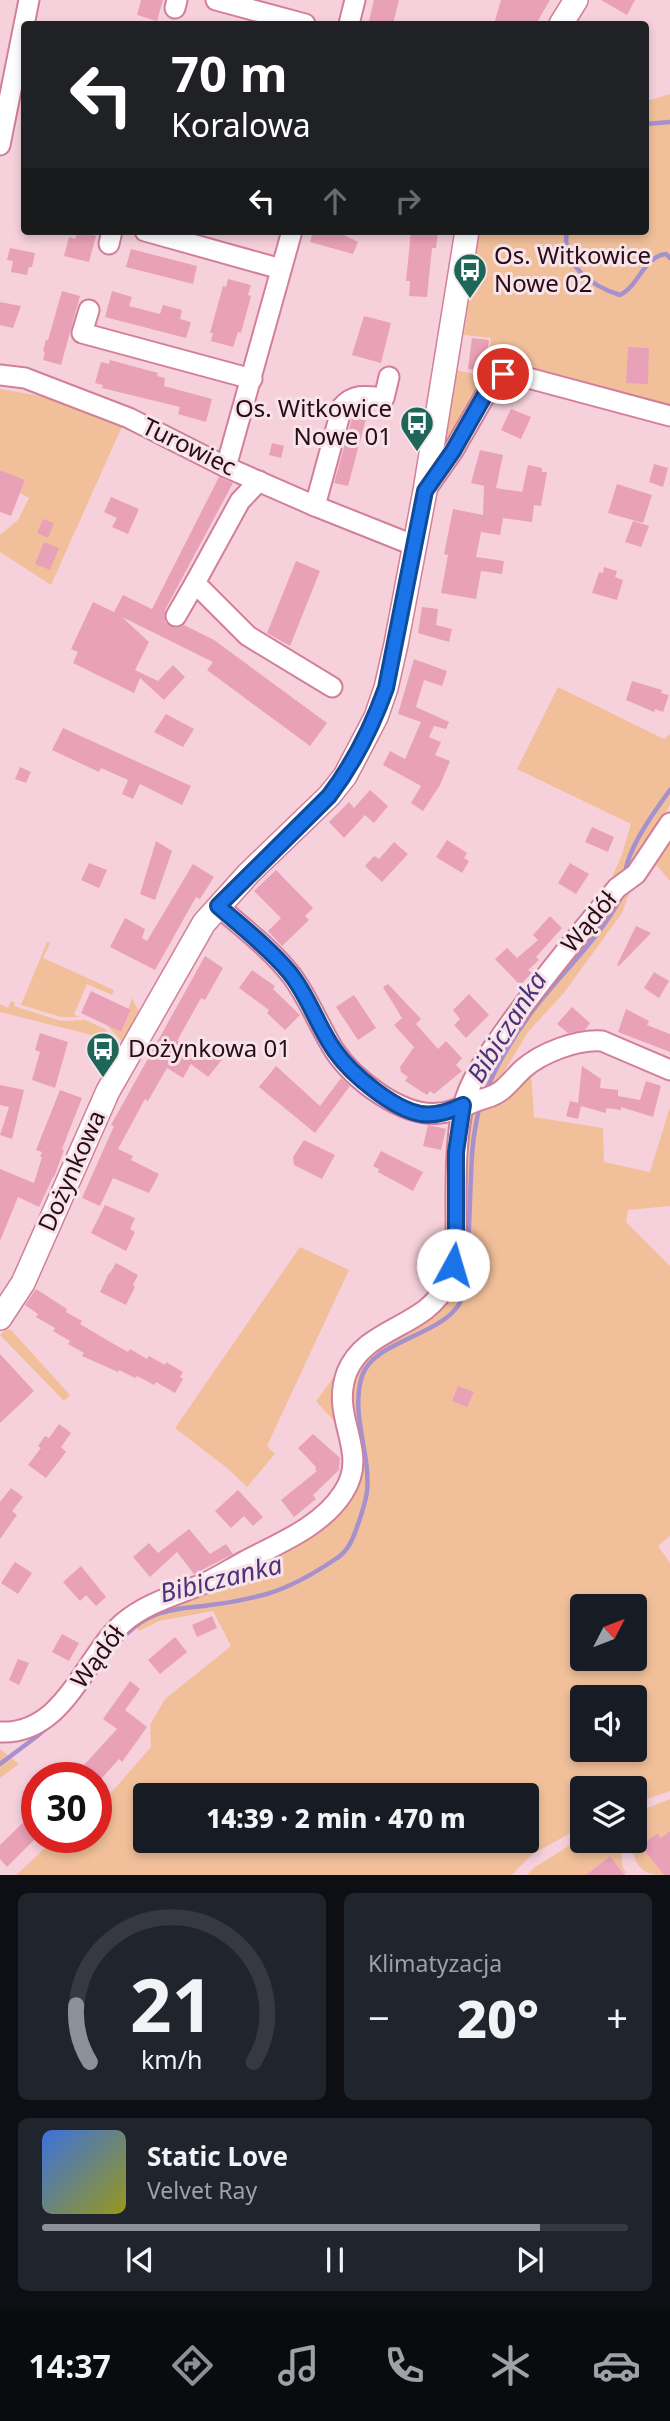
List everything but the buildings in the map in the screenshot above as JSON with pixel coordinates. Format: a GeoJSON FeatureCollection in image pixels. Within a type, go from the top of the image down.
{"type":"FeatureCollection","features":[{"type":"Feature","properties":{"kind":"street"},"geometry":{"type":"LineString","coordinates":[[24,21],[29,0]]}},
{"type":"Feature","properties":{"kind":"street"},"geometry":{"type":"LineString","coordinates":[[216,0],[294,21]]}},
{"type":"Feature","properties":{"kind":"street"},"geometry":{"type":"LineString","coordinates":[[350,21],[355,0]]}},
{"type":"Feature","properties":{"kind":"street"},"geometry":{"type":"LineString","coordinates":[[563,21],[576,0]]}},
{"type":"Feature","properties":{"kind":"street"},"geometry":{"type":"LineString","coordinates":[[0,145],[21,36]]}},
{"type":"Feature","properties":{"kind":"street"},"geometry":{"type":"LineString","coordinates":[[0,58],[20,41]]}},
{"type":"Feature","properties":{"kind":"street"},"geometry":{"type":"LineString","coordinates":[[159,235],[281,269]]}},
{"type":"Feature","properties":{"kind":"street"},"geometry":{"type":"LineString","coordinates":[[226,467],[291,235]]}},
{"type":"Feature","properties":{"kind":"street","name":"Dożynkowa"},"geometry":{"type":"LineString","coordinates":[[0,1318],[23,1283],[108,1091],[204,923],[329,796],[345,776],[376,717],[386,688],[425,491],[466,235]]}},
{"type":"Feature","properties":{"kind":"street"},"geometry":{"type":"LineString","coordinates":[[89,310],[82,333],[252,379]]}},
{"type":"Feature","properties":{"kind":"street"},"geometry":{"type":"LineString","coordinates":[[425,491],[453,451],[491,384],[503,374],[517,375],[670,416]]}},
{"type":"Feature","properties":{"kind":"street","name":"Turowiec"},"geometry":{"type":"LineString","coordinates":[[0,375],[25,378],[129,418],[226,467],[414,545]]}},
{"type":"Feature","properties":{"kind":"street"},"geometry":{"type":"LineString","coordinates":[[315,506],[342,407],[351,399],[360,396],[384,398],[389,377]]}},
{"type":"Feature","properties":{"kind":"street"},"geometry":{"type":"LineString","coordinates":[[176,616],[240,501],[259,481]]}},
{"type":"Feature","properties":{"kind":"street"},"geometry":{"type":"LineString","coordinates":[[195,583],[248,636],[332,687]]}},
{"type":"Feature","properties":{"kind":"street","name":"Wądół"},"geometry":{"type":"LineString","coordinates":[[0,1732],[10,1732],[35,1724],[56,1709],[74,1689],[106,1641],[135,1613],[208,1582],[305,1529],[342,1494],[351,1477],[354,1462],[342,1406],[343,1387],[348,1371],[358,1353],[375,1338],[403,1325],[432,1306],[446,1285],[453,1265],[456,1248],[456,1152],[477,1075],[523,1005],[617,888],[636,874],[670,822]]}},
{"type":"Feature","properties":{"kind":"street"},"geometry":{"type":"LineString","coordinates":[[218,906],[272,953],[290,974],[335,1051],[351,1069],[373,1089],[398,1105],[421,1114],[443,1113],[496,1095],[531,1062],[590,1040],[602,1041],[670,1070]]}},
{"type":"Feature","properties":{"kind":"shaded area"},"geometry":{"type":"Polygon","coordinates":[[[670,94],[670,421],[667,408],[534,369],[501,369],[486,375],[491,338],[464,335],[480,235],[649,235],[649,100],[670,94]]]}},
{"type":"Feature","properties":{"kind":"shaded area"},"geometry":{"type":"Polygon","coordinates":[[[455,370],[490,377],[439,461],[455,370]]]}},
{"type":"Feature","properties":{"kind":"shaded area"},"geometry":{"type":"Polygon","coordinates":[[[0,389],[70,401],[124,422],[51,585],[0,552],[0,535],[18,520],[29,498],[20,493],[25,480],[0,470],[0,389]]]}},
{"type":"Feature","properties":{"kind":"shaded area"},"geometry":{"type":"Polygon","coordinates":[[[558,687],[664,739],[670,734],[670,805],[632,867],[612,877],[631,824],[517,769],[558,687]]]}},
{"type":"Feature","properties":{"kind":"shaded area"},"geometry":{"type":"Polygon","coordinates":[[[670,833],[670,881],[654,862],[670,833]]]}},
{"type":"Feature","properties":{"kind":"shaded area"},"geometry":{"type":"Polygon","coordinates":[[[633,883],[622,913],[563,994],[528,1032],[493,1090],[473,1094],[524,1014],[633,883]]]}},
{"type":"Feature","properties":{"kind":"shaded area"},"geometry":{"type":"Polygon","coordinates":[[[47,942],[50,943],[43,958],[114,990],[112,995],[87,984],[74,1014],[79,1017],[61,1017],[21,1005],[47,942]]]}},
{"type":"Feature","properties":{"kind":"shaded area"},"geometry":{"type":"Polygon","coordinates":[[[132,998],[139,1012],[123,1043],[108,1026],[121,1032],[131,1011],[128,1009],[132,998]]]}},
{"type":"Feature","properties":{"kind":"shaded area"},"geometry":{"type":"Polygon","coordinates":[[[11,1001],[15,1003],[14,1006],[61,1021],[85,1020],[105,1029],[121,1047],[88,1034],[0,1012],[0,1004],[8,1008],[11,1001]]]}},
{"type":"Feature","properties":{"kind":"shaded area"},"geometry":{"type":"Polygon","coordinates":[[[531,1073],[534,1117],[603,1128],[604,1162],[650,1172],[670,1107],[670,1206],[628,1210],[626,1222],[670,1266],[670,1536],[658,1546],[670,1563],[670,1791],[647,1799],[647,1776],[570,1776],[570,1833],[539,1851],[539,1783],[133,1783],[133,1853],[535,1853],[512,1875],[16,1875],[40,1853],[112,1853],[112,1792],[151,1747],[150,1725],[165,1699],[231,1646],[213,1611],[159,1621],[139,1631],[133,1623],[152,1611],[210,1593],[311,1534],[348,1502],[356,1481],[343,1431],[316,1401],[365,1335],[382,1326],[440,1308],[468,1110],[531,1073]]]}},
{"type":"Feature","properties":{"kind":"shaded area"},"geometry":{"type":"Polygon","coordinates":[[[300,1247],[349,1270],[267,1446],[275,1454],[247,1487],[175,1428],[300,1247]]]}},
{"type":"Feature","properties":{"kind":"shaded area"},"geometry":{"type":"Polygon","coordinates":[[[6,1329],[11,1330],[70,1395],[64,1401],[0,1335],[6,1329]]]}},
{"type":"Feature","properties":{"kind":"shaded area"},"geometry":{"type":"Polygon","coordinates":[[[0,1749],[19,1764],[0,1778],[0,1749]]]}},
{"type":"Feature","properties":{"kind":"shaded area"},"geometry":{"type":"Polygon","coordinates":[[[670,1799],[670,1831],[661,1838],[657,1833],[647,1841],[647,1808],[670,1799]]]}},
{"type":"Feature","properties":{"kind":"shaded area"},"geometry":{"type":"Polygon","coordinates":[[[570,1845],[570,1853],[622,1853],[622,1865],[626,1873],[610,1856],[586,1875],[527,1875],[570,1845]]]}},
{"type":"Feature","properties":{"kind":"shaded area"},"geometry":{"type":"Polygon","coordinates":[[[633,1853],[647,1853],[664,1875],[643,1870],[633,1853]]]}},
{"type":"Feature","properties":{"kind":"waterway","name":"Bibiczanka"},"geometry":{"type":"LineString","coordinates":[[649,124],[670,122]]}},
{"type":"Feature","properties":{"kind":"waterway","name":"Bibiczanka"},"geometry":{"type":"LineString","coordinates":[[567,235],[569,254],[580,272],[599,286],[620,295],[632,286],[652,260],[666,254],[670,258]]}},
{"type":"Feature","properties":{"kind":"waterway","name":"Bibiczanka"},"geometry":{"type":"LineString","coordinates":[[625,875],[636,842],[670,790]]}},
{"type":"Feature","properties":{"kind":"waterway","name":"Bibiczanka"},"geometry":{"type":"LineString","coordinates":[[485,1093],[513,1039],[545,995],[593,939],[623,894]]}},
{"type":"Feature","properties":{"kind":"waterway","name":"Bibiczanka"},"geometry":{"type":"LineString","coordinates":[[112,1649],[136,1626],[153,1616],[174,1610],[239,1601],[276,1591],[321,1568],[347,1548],[363,1510],[367,1492],[358,1405],[362,1376],[369,1364],[379,1355],[448,1316],[458,1306],[462,1295],[473,1144],[479,1108]]}},
{"type":"Feature","properties":{"kind":"waterway","name":"Bibiczanka"},"geometry":{"type":"LineString","coordinates":[[0,1764],[65,1712]]}},
{"type":"Feature","properties":{"kind":"place","name":"Os. Witkowice Nowe 02"},"geometry":{"type":"Point","coordinates":[470,300]}},
{"type":"Feature","properties":{"kind":"place","name":"Os. Witkowice Nowe 01"},"geometry":{"type":"Point","coordinates":[417,453]}},
{"type":"Feature","properties":{"kind":"place","name":"Dożynkowa 01"},"geometry":{"type":"Point","coordinates":[103,1079]}},
{"type":"Feature","properties":{"kind":"route"},"geometry":{"type":"LineString","coordinates":[[453,1265],[456,1248],[456,1152],[463,1105],[443,1113],[421,1114],[398,1105],[373,1089],[335,1051],[320,1021],[290,974],[272,953],[218,906],[329,796],[345,776],[362,746],[386,688],[425,491],[453,451],[491,384],[503,374]]}}]}
